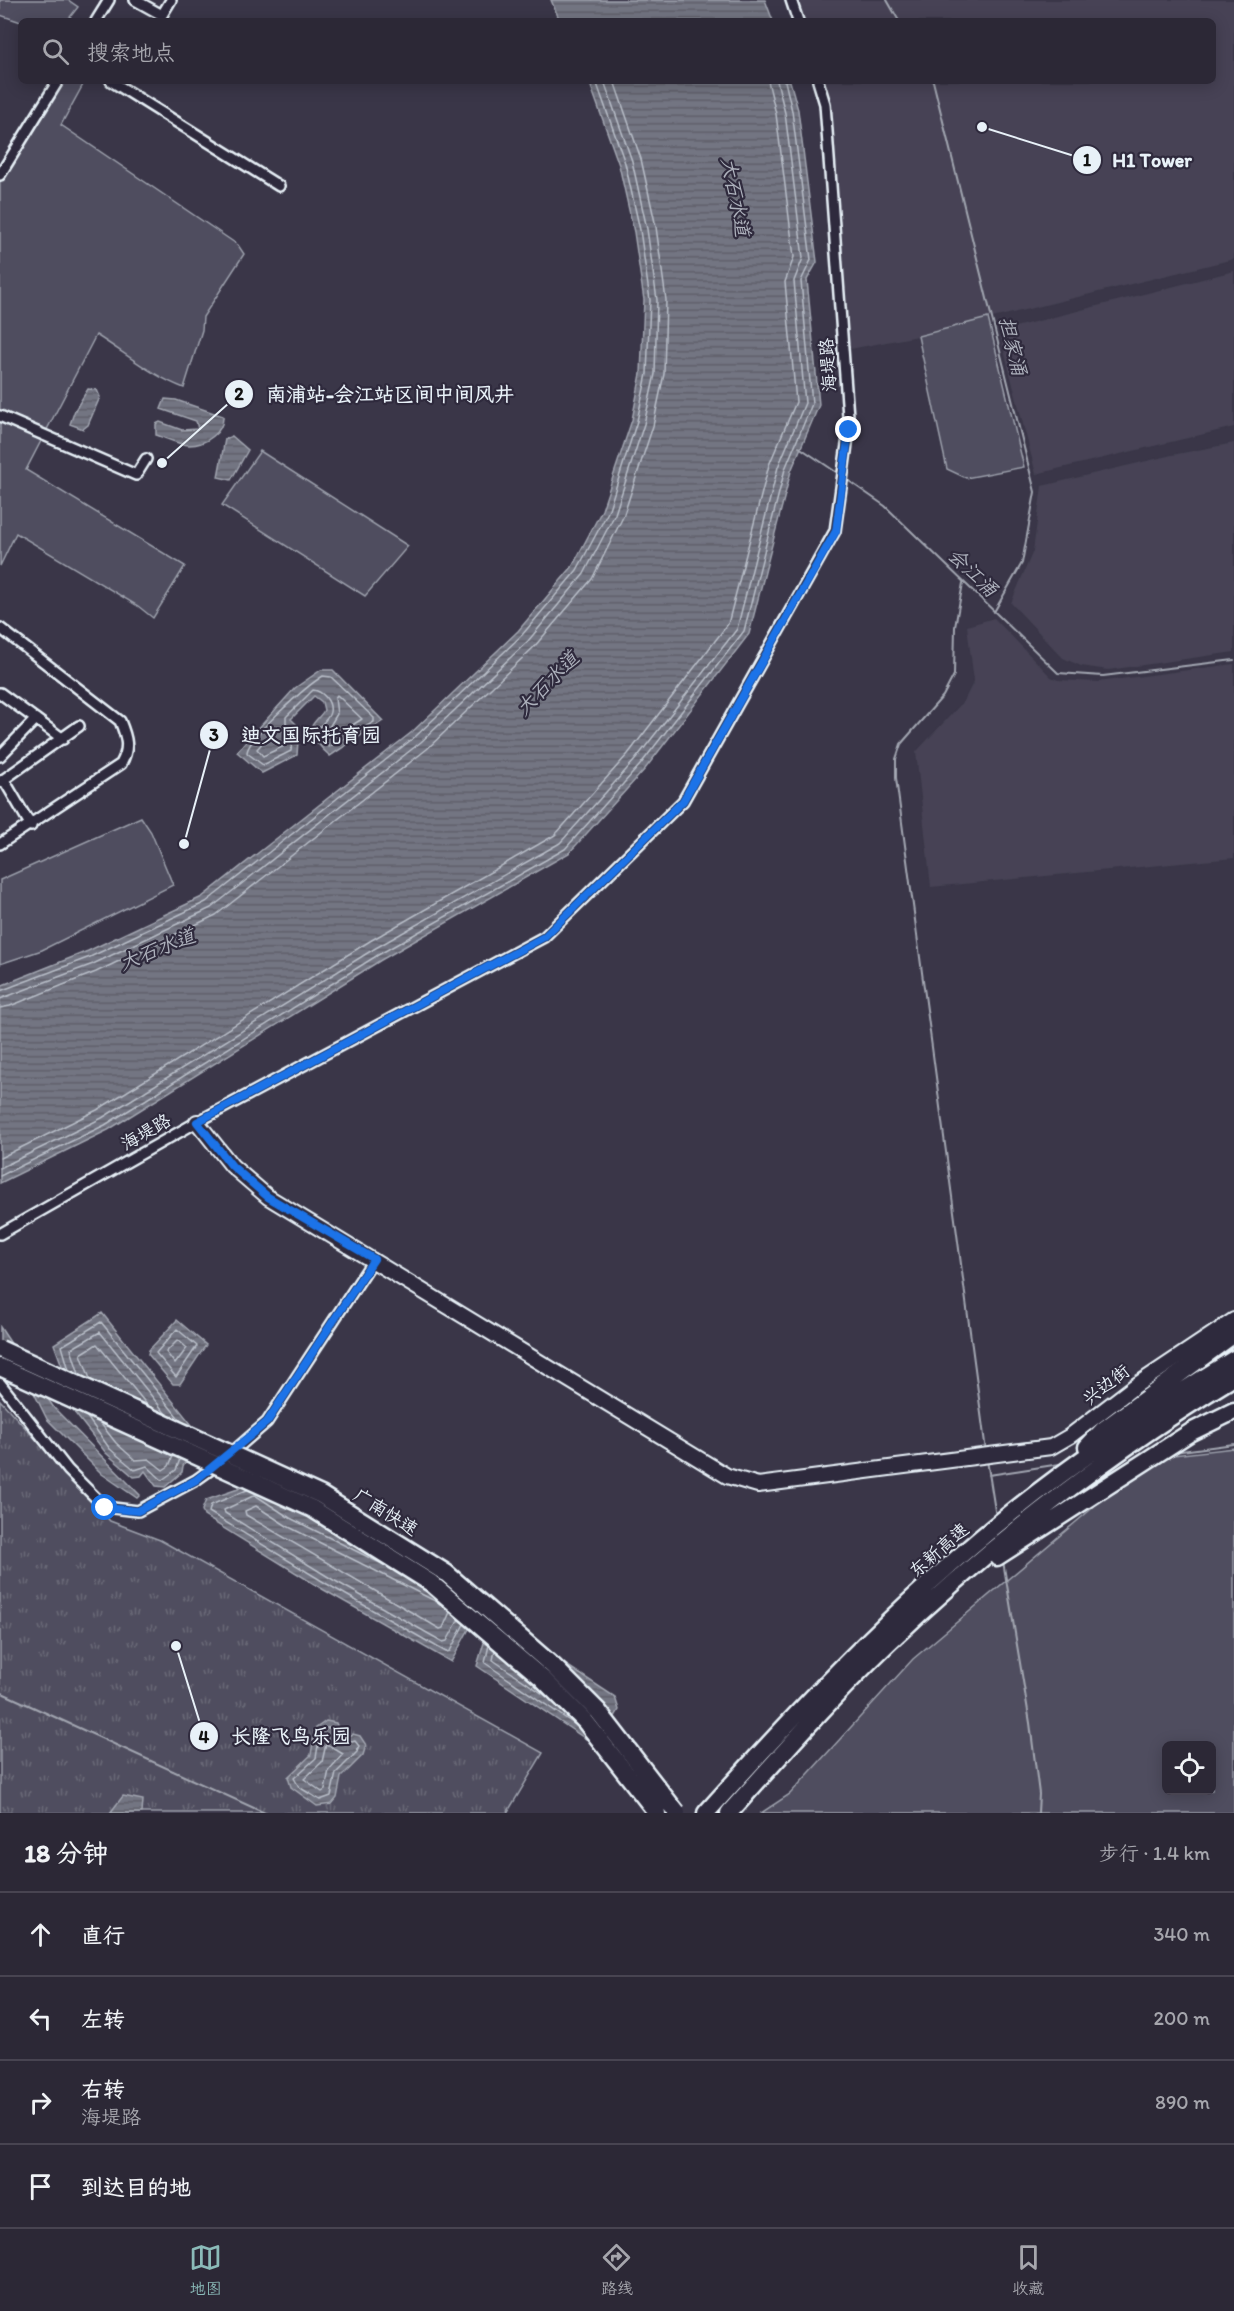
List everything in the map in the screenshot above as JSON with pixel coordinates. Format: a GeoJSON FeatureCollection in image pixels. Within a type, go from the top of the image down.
{"type":"FeatureCollection","features":[{"type":"Feature","properties":{"kind":"highway"},"geometry":{"type":"LineString","coordinates":[[1056,1478],[1104,1430],[1234,1334]]}},
{"type":"Feature","properties":{"kind":"highway","name":"广南快速"},"geometry":{"type":"LineString","coordinates":[[0,1349],[321,1495],[446,1573],[554,1667],[598,1711],[677,1813]]}},
{"type":"Feature","properties":{"kind":"highway","name":"东新高速"},"geometry":{"type":"LineString","coordinates":[[706,1813],[778,1732],[902,1609],[991,1530],[1056,1478],[1145,1415],[1234,1359]]}},
{"type":"Feature","properties":{"kind":"highway","name":"广南快速"},"geometry":{"type":"LineString","coordinates":[[0,1367],[313,1509],[431,1583],[542,1678],[585,1721],[657,1813]]}},
{"type":"Feature","properties":{"kind":"highway","name":"东新高速"},"geometry":{"type":"LineString","coordinates":[[729,1813],[887,1644],[1009,1535],[1158,1425],[1234,1377]]}},
{"type":"Feature","properties":{"kind":"highway"},"geometry":{"type":"LineString","coordinates":[[944,1592],[1191,1432],[1234,1411]]}},
{"type":"Feature","properties":{"kind":"street"},"geometry":{"type":"LineString","coordinates":[[98,18],[109,0]]}},
{"type":"Feature","properties":{"kind":"street"},"geometry":{"type":"LineString","coordinates":[[135,0],[162,15],[171,0]]}},
{"type":"Feature","properties":{"kind":"street"},"geometry":{"type":"LineString","coordinates":[[791,0],[797,18]]}},
{"type":"Feature","properties":{"kind":"street"},"geometry":{"type":"LineString","coordinates":[[0,175],[56,84]]}},
{"type":"Feature","properties":{"kind":"street"},"geometry":{"type":"LineString","coordinates":[[116,84],[279,186]]}},
{"type":"Feature","properties":{"kind":"street","name":"海堤路"},"geometry":{"type":"LineString","coordinates":[[0,1234],[197,1122],[544,937],[683,801],[836,531],[849,430],[825,104],[819,84]]}},
{"type":"Feature","properties":{"kind":"street"},"geometry":{"type":"LineString","coordinates":[[0,416],[136,475],[146,459]]}},
{"type":"Feature","properties":{"kind":"street"},"geometry":{"type":"LineString","coordinates":[[0,628],[120,721],[127,737],[128,752],[121,764],[31,826],[0,844]]}},
{"type":"Feature","properties":{"kind":"street"},"geometry":{"type":"LineString","coordinates":[[0,693],[63,739]]}},
{"type":"Feature","properties":{"kind":"street"},"geometry":{"type":"LineString","coordinates":[[0,756],[36,719]]}},
{"type":"Feature","properties":{"kind":"street"},"geometry":{"type":"LineString","coordinates":[[31,826],[2,781],[79,726]]}},
{"type":"Feature","properties":{"kind":"street","name":"兴边街"},"geometry":{"type":"LineString","coordinates":[[197,1122],[232,1166],[268,1197],[374,1259],[727,1476],[758,1485],[1051,1447],[1070,1436],[1144,1379],[1234,1320]]}},
{"type":"Feature","properties":{"kind":"street"},"geometry":{"type":"LineString","coordinates":[[0,1383],[68,1470],[105,1508],[138,1511],[196,1480],[267,1422],[374,1259]]}},
{"type":"Feature","properties":{"kind":"shaded area"},"geometry":{"type":"Polygon","coordinates":[[[797,0],[1234,0],[1234,259],[918,336],[850,349],[831,105],[824,84],[1216,84],[1216,18],[803,18],[797,0]]]}},
{"type":"Feature","properties":{"kind":"shaded area"},"geometry":{"type":"Polygon","coordinates":[[[1234,271],[1234,427],[1036,474],[999,331],[1234,271]]]}},
{"type":"Feature","properties":{"kind":"shaded area"},"geometry":{"type":"Polygon","coordinates":[[[1234,443],[1234,652],[1108,670],[1081,666],[1063,658],[1011,603],[1033,551],[1042,486],[1172,455],[1234,443]]]}},
{"type":"Feature","properties":{"kind":"shaded area"},"geometry":{"type":"Polygon","coordinates":[[[994,618],[1051,677],[1058,680],[1098,682],[1234,664],[1234,858],[931,887],[916,752],[964,701],[974,681],[967,626],[994,618]]]}},
{"type":"Feature","properties":{"kind":"green space"},"geometry":{"type":"Polygon","coordinates":[[[0,0],[68,0],[78,7],[69,18],[18,18],[18,21],[0,15],[0,0]]]}},
{"type":"Feature","properties":{"kind":"green space"},"geometry":{"type":"Polygon","coordinates":[[[56,84],[83,84],[61,125],[238,245],[244,254],[203,317],[202,330],[184,388],[150,371],[96,335],[26,470],[185,566],[153,618],[138,606],[16,533],[0,566],[0,174],[56,84]]]}},
{"type":"Feature","properties":{"kind":"green space"},"geometry":{"type":"Polygon","coordinates":[[[988,318],[1024,467],[966,478],[947,469],[918,336],[988,318]]]}},
{"type":"Feature","properties":{"kind":"green space"},"geometry":{"type":"Polygon","coordinates":[[[260,451],[408,546],[365,596],[222,505],[260,451]]]}},
{"type":"Feature","properties":{"kind":"green space"},"geometry":{"type":"Polygon","coordinates":[[[141,817],[151,832],[173,885],[42,950],[0,964],[0,880],[141,817]]]}},
{"type":"Feature","properties":{"kind":"green space"},"geometry":{"type":"Polygon","coordinates":[[[0,1400],[110,1521],[160,1540],[543,1753],[507,1813],[0,1813],[0,1400]]]}},
{"type":"Feature","properties":{"kind":"green space"},"geometry":{"type":"Polygon","coordinates":[[[1234,1448],[1234,1813],[761,1813],[790,1794],[913,1659],[1089,1511],[1147,1458],[1234,1448]]]}},
{"type":"Feature","properties":{"kind":"water"},"geometry":{"type":"Polygon","coordinates":[[[551,0],[765,0],[772,18],[559,18],[551,0]]]}},
{"type":"Feature","properties":{"kind":"water","name":"大石水道"},"geometry":{"type":"Polygon","coordinates":[[[590,84],[791,84],[798,110],[817,262],[807,280],[819,405],[791,471],[749,634],[645,769],[569,853],[381,960],[108,1130],[0,1183],[0,986],[88,951],[202,897],[412,732],[518,631],[572,567],[602,510],[632,420],[641,374],[644,300],[634,232],[619,165],[590,84]]]}},
{"type":"Feature","properties":{"kind":"water"},"geometry":{"type":"Polygon","coordinates":[[[88,389],[97,390],[100,397],[88,425],[83,429],[70,424],[75,410],[88,389]]]}},
{"type":"Feature","properties":{"kind":"water"},"geometry":{"type":"Polygon","coordinates":[[[165,399],[176,400],[223,416],[223,422],[213,436],[202,443],[181,444],[156,435],[156,424],[160,422],[182,430],[198,429],[196,421],[161,409],[165,399]]]}},
{"type":"Feature","properties":{"kind":"water"},"geometry":{"type":"Polygon","coordinates":[[[232,436],[248,450],[231,480],[218,477],[225,439],[232,436]]]}},
{"type":"Feature","properties":{"kind":"water"},"geometry":{"type":"Polygon","coordinates":[[[321,670],[333,670],[383,721],[330,756],[313,734],[312,726],[324,710],[322,702],[314,696],[291,719],[299,727],[297,755],[262,773],[237,752],[295,688],[321,670]]]}},
{"type":"Feature","properties":{"kind":"water"},"geometry":{"type":"Polygon","coordinates":[[[102,1313],[200,1435],[182,1472],[165,1487],[156,1486],[145,1471],[141,1476],[134,1477],[106,1453],[67,1403],[68,1382],[54,1344],[102,1313]]]}},
{"type":"Feature","properties":{"kind":"water"},"geometry":{"type":"Polygon","coordinates":[[[177,1320],[206,1345],[180,1384],[173,1384],[148,1354],[149,1350],[177,1320]]]}},
{"type":"Feature","properties":{"kind":"water"},"geometry":{"type":"Polygon","coordinates":[[[0,1327],[54,1408],[140,1495],[137,1498],[102,1474],[47,1419],[31,1387],[0,1344],[0,1327]]]}},
{"type":"Feature","properties":{"kind":"water"},"geometry":{"type":"Polygon","coordinates":[[[254,1478],[450,1583],[481,1607],[451,1662],[324,1590],[204,1516],[202,1510],[206,1500],[238,1489],[254,1478]]]}},
{"type":"Feature","properties":{"kind":"water"},"geometry":{"type":"Polygon","coordinates":[[[495,1624],[533,1643],[615,1697],[619,1710],[605,1733],[596,1742],[586,1739],[477,1666],[486,1636],[495,1624]]]}},
{"type":"Feature","properties":{"kind":"water"},"geometry":{"type":"Polygon","coordinates":[[[326,1721],[336,1723],[341,1736],[345,1738],[353,1734],[360,1736],[366,1745],[363,1755],[341,1777],[337,1798],[332,1804],[317,1806],[291,1787],[288,1777],[311,1755],[315,1729],[326,1721]]]}},
{"type":"Feature","properties":{"kind":"water"},"geometry":{"type":"Polygon","coordinates":[[[123,1796],[143,1800],[142,1813],[110,1813],[123,1796]]]}},
{"type":"Feature","properties":{"kind":"waterway","name":"担家涌"},"geometry":{"type":"LineString","coordinates":[[887,0],[897,18]]}},
{"type":"Feature","properties":{"kind":"waterway","name":"担家涌"},"geometry":{"type":"LineString","coordinates":[[934,84],[1035,492],[1022,563],[994,612]]}},
{"type":"Feature","properties":{"kind":"waterway","name":"会江涌"},"geometry":{"type":"LineString","coordinates":[[799,447],[839,474]]}},
{"type":"Feature","properties":{"kind":"waterway","name":"会江涌"},"geometry":{"type":"LineString","coordinates":[[846,479],[885,506],[1058,673],[1103,676],[1234,660]]}},
{"type":"Feature","properties":{"kind":"waterway"},"geometry":{"type":"LineString","coordinates":[[963,583],[955,627],[954,675],[943,696],[901,744],[896,759],[896,778],[986,1451]]}},
{"type":"Feature","properties":{"kind":"waterway"},"geometry":{"type":"LineString","coordinates":[[1174,1452],[1234,1444]]}},
{"type":"Feature","properties":{"kind":"waterway"},"geometry":{"type":"LineString","coordinates":[[987,1460],[996,1517]]}},
{"type":"Feature","properties":{"kind":"waterway"},"geometry":{"type":"LineString","coordinates":[[989,1475],[1060,1464]]}},
{"type":"Feature","properties":{"kind":"waterway"},"geometry":{"type":"LineString","coordinates":[[1003,1561],[1030,1723],[1039,1794],[1038,1813]]}},
{"type":"Feature","properties":{"kind":"waterway"},"geometry":{"type":"LineString","coordinates":[[0,1692],[265,1813]]}},
{"type":"Feature","properties":{"kind":"place","name":"H1 Tower"},"geometry":{"type":"Point","coordinates":[982,127]}},
{"type":"Feature","properties":{"kind":"place","name":"南浦站-会江站区间中间风井"},"geometry":{"type":"Point","coordinates":[162,463]}},
{"type":"Feature","properties":{"kind":"place","name":"迪文国际托育园"},"geometry":{"type":"Point","coordinates":[184,844]}},
{"type":"Feature","properties":{"kind":"place","name":"长隆飞鸟乐园"},"geometry":{"type":"Point","coordinates":[176,1646]}},
{"type":"Feature","properties":{"kind":"route"},"geometry":{"type":"LineString","coordinates":[[105,1508],[138,1511],[196,1480],[230,1455],[267,1422],[374,1259],[268,1197],[232,1166],[197,1122],[544,937],[683,801],[836,531],[849,430]]}}]}
